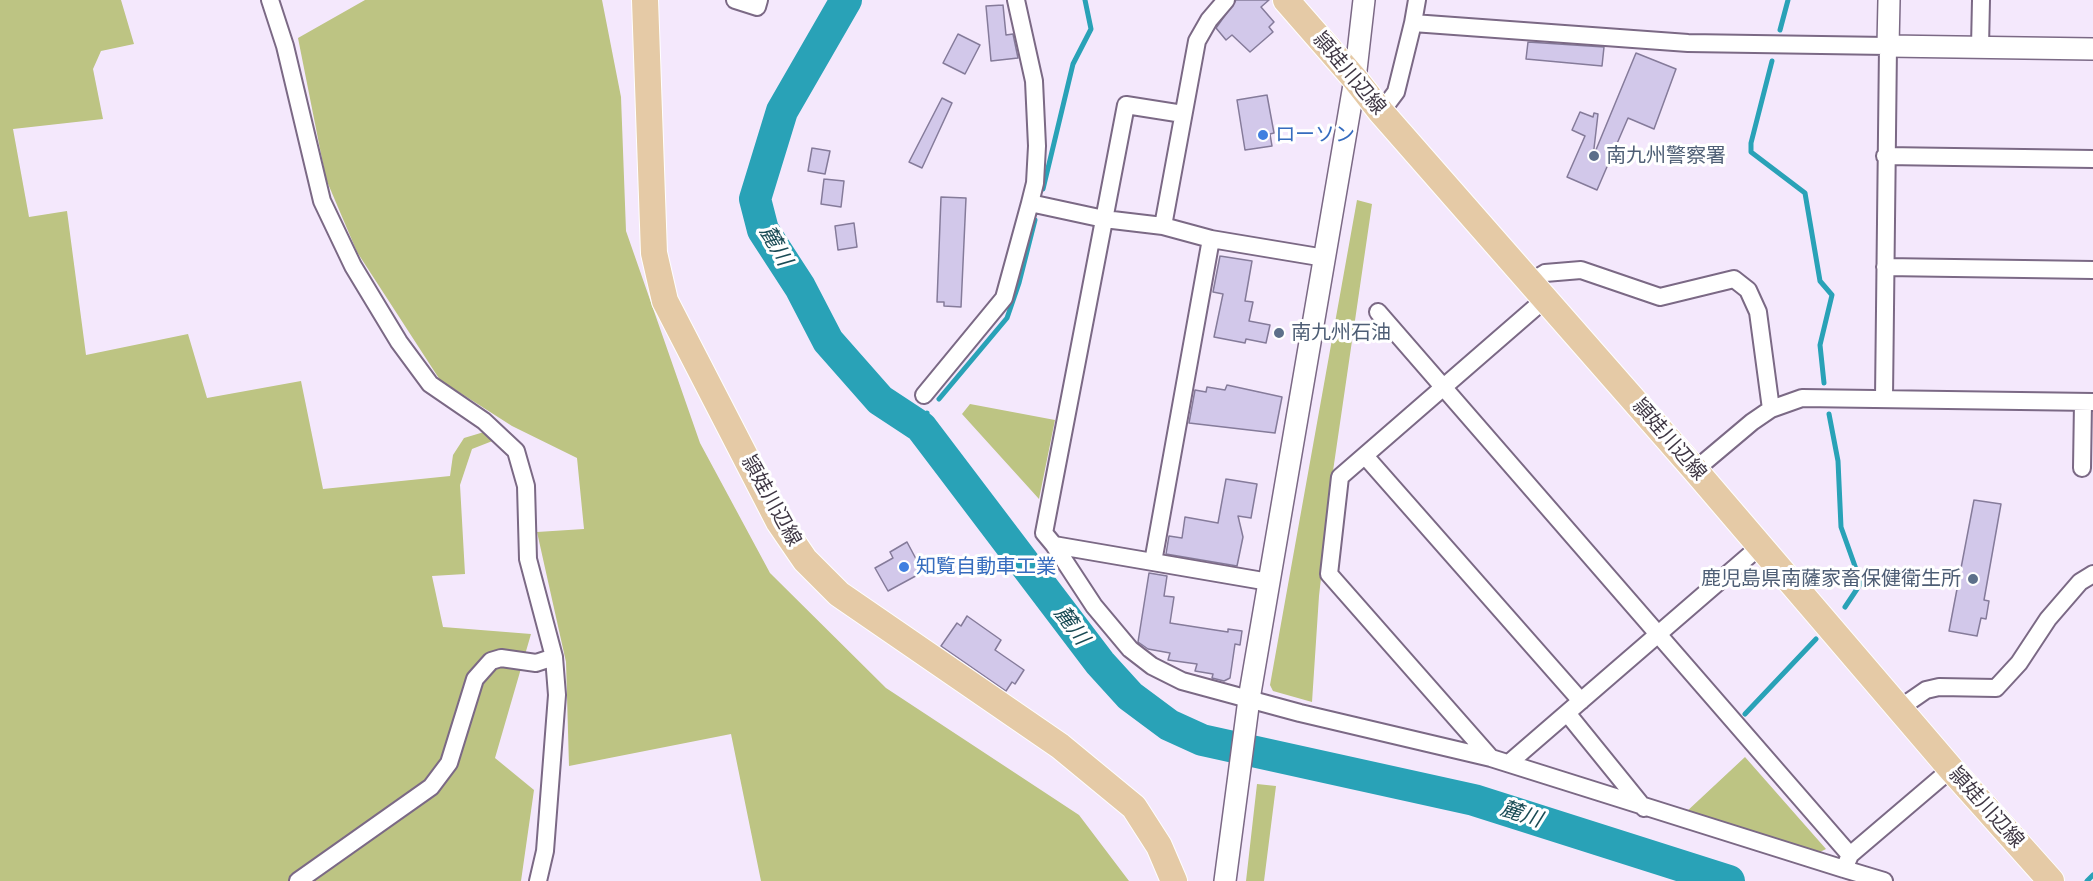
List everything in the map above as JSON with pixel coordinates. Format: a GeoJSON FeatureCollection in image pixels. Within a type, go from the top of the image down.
{"type":"FeatureCollection","features":[{"type":"Feature","properties":{"kind":"main road","name":"頴娃川辺線"},"geometry":{"type":"LineString","coordinates":[[645,0],[654,254],[665,301],[779,522],[805,560],[839,594],[1060,746],[1134,807],[1159,846],[1174,881]]}},
{"type":"Feature","properties":{"kind":"main road","name":"頴娃川辺線"},"geometry":{"type":"LineString","coordinates":[[1286,0],[1381,112],[1695,470],[1951,769],[2048,878]]}},
{"type":"Feature","properties":{"kind":"street"},"geometry":{"type":"LineString","coordinates":[[270,0],[285,46],[322,201],[353,266],[399,342],[430,384],[484,421],[516,451],[526,486],[528,559],[554,657],[556,695],[545,851],[538,881]]}},
{"type":"Feature","properties":{"kind":"street"},"geometry":{"type":"LineString","coordinates":[[735,0],[757,7],[759,0]]}},
{"type":"Feature","properties":{"kind":"street"},"geometry":{"type":"LineString","coordinates":[[924,395],[1004,298],[1035,183],[1037,146],[1034,81],[1016,0]]}},
{"type":"Feature","properties":{"kind":"street"},"geometry":{"type":"LineString","coordinates":[[1163,226],[1197,40],[1209,20],[1226,0]]}},
{"type":"Feature","properties":{"kind":"street"},"geometry":{"type":"LineString","coordinates":[[1226,881],[1248,704],[1355,79],[1364,0]]}},
{"type":"Feature","properties":{"kind":"street"},"geometry":{"type":"LineString","coordinates":[[1381,112],[1396,92],[1417,0]]}},
{"type":"Feature","properties":{"kind":"street"},"geometry":{"type":"LineString","coordinates":[[1884,398],[1885,156],[1889,0]]}},
{"type":"Feature","properties":{"kind":"street"},"geometry":{"type":"LineString","coordinates":[[1980,47],[1981,0]]}},
{"type":"Feature","properties":{"kind":"street"},"geometry":{"type":"LineString","coordinates":[[1413,23],[1688,43],[2093,49]]}},
{"type":"Feature","properties":{"kind":"street"},"geometry":{"type":"LineString","coordinates":[[1183,114],[1126,105],[1044,533],[1094,606],[1130,649],[1152,666],[1182,681],[1248,704],[1509,763],[1645,808],[1847,862],[1884,881]]}},
{"type":"Feature","properties":{"kind":"street"},"geometry":{"type":"LineString","coordinates":[[1885,156],[2093,159]]}},
{"type":"Feature","properties":{"kind":"street"},"geometry":{"type":"LineString","coordinates":[[1030,203],[1104,219],[1163,226],[1211,239],[1325,258]]}},
{"type":"Feature","properties":{"kind":"street"},"geometry":{"type":"LineString","coordinates":[[1153,562],[1211,239]]}},
{"type":"Feature","properties":{"kind":"street"},"geometry":{"type":"LineString","coordinates":[[1885,267],[2093,270]]}},
{"type":"Feature","properties":{"kind":"street"},"geometry":{"type":"LineString","coordinates":[[1491,758],[1329,574],[1340,477],[1445,387],[1537,290],[1545,273],[1581,270],[1660,297],[1734,279],[1748,290],[1758,312],[1771,410]]}},
{"type":"Feature","properties":{"kind":"street"},"geometry":{"type":"LineString","coordinates":[[1378,312],[1660,635],[1847,862]]}},
{"type":"Feature","properties":{"kind":"street"},"geometry":{"type":"LineString","coordinates":[[1695,470],[1752,422],[1771,410],[1802,398],[2088,402],[2082,468]]}},
{"type":"Feature","properties":{"kind":"street"},"geometry":{"type":"LineString","coordinates":[[1366,457],[1581,701]]}},
{"type":"Feature","properties":{"kind":"street"},"geometry":{"type":"LineString","coordinates":[[1054,546],[1269,582]]}},
{"type":"Feature","properties":{"kind":"street"},"geometry":{"type":"LineString","coordinates":[[1509,763],[1660,635],[1759,547]]}},
{"type":"Feature","properties":{"kind":"street"},"geometry":{"type":"LineString","coordinates":[[1900,708],[1926,690],[1939,687],[1996,688],[2019,663],[2048,619],[2080,582],[2093,574]]}},
{"type":"Feature","properties":{"kind":"street"},"geometry":{"type":"LineString","coordinates":[[298,881],[432,787],[449,763],[468,695],[475,679],[491,661],[501,658],[536,663],[554,657]]}},
{"type":"Feature","properties":{"kind":"street"},"geometry":{"type":"LineString","coordinates":[[1567,713],[1645,808]]}},
{"type":"Feature","properties":{"kind":"street"},"geometry":{"type":"LineString","coordinates":[[1847,862],[1951,769]]}},
{"type":"Feature","properties":{"kind":"green space"},"geometry":{"type":"Polygon","coordinates":[[[0,0],[121,0],[134,44],[101,51],[93,69],[103,119],[13,129],[29,217],[67,211],[86,355],[188,334],[207,398],[301,381],[323,489],[450,476],[453,455],[464,438],[484,432],[495,440],[472,449],[460,485],[465,574],[432,576],[443,627],[531,634],[495,758],[534,790],[521,881],[0,881],[0,0]]]}},
{"type":"Feature","properties":{"kind":"green space"},"geometry":{"type":"Polygon","coordinates":[[[365,0],[602,0],[621,97],[626,231],[700,443],[770,573],[886,688],[1079,815],[1129,881],[761,881],[731,734],[569,766],[566,662],[537,532],[584,529],[577,458],[512,426],[440,380],[357,252],[326,179],[298,38],[365,0]]]}},
{"type":"Feature","properties":{"kind":"green space"},"geometry":{"type":"Polygon","coordinates":[[[1357,200],[1372,204],[1333,471],[1319,596],[1312,702],[1273,691],[1270,685],[1357,200]]]}},
{"type":"Feature","properties":{"kind":"green space"},"geometry":{"type":"Polygon","coordinates":[[[970,404],[1055,420],[1039,499],[962,414],[970,404]]]}},
{"type":"Feature","properties":{"kind":"green space"},"geometry":{"type":"Polygon","coordinates":[[[1745,757],[1826,849],[1816,854],[1685,813],[1745,757]]]}},
{"type":"Feature","properties":{"kind":"green space"},"geometry":{"type":"Polygon","coordinates":[[[1257,784],[1276,786],[1264,881],[1246,881],[1257,784]]]}},
{"type":"Feature","properties":{"kind":"building"},"geometry":{"type":"Polygon","coordinates":[[[1236,0],[1269,0],[1261,7],[1274,22],[1269,27],[1273,32],[1250,52],[1232,35],[1226,40],[1216,28],[1236,0]]]}},
{"type":"Feature","properties":{"kind":"building"},"geometry":{"type":"Polygon","coordinates":[[[1003,5],[1006,35],[1013,34],[1018,58],[991,61],[986,6],[1003,5]]]}},
{"type":"Feature","properties":{"kind":"building"},"geometry":{"type":"Polygon","coordinates":[[[958,34],[980,45],[965,74],[943,63],[958,34]]]}},
{"type":"Feature","properties":{"kind":"building"},"geometry":{"type":"Polygon","coordinates":[[[1528,42],[1604,47],[1602,66],[1526,59],[1528,42]]]}},
{"type":"Feature","properties":{"kind":"building"},"geometry":{"type":"Polygon","coordinates":[[[1636,53],[1676,69],[1654,129],[1628,118],[1597,190],[1567,177],[1585,136],[1572,130],[1580,112],[1593,117],[1594,113],[1598,114],[1593,157],[1636,53]]]}},
{"type":"Feature","properties":{"kind":"building"},"geometry":{"type":"Polygon","coordinates":[[[1267,95],[1274,133],[1270,134],[1272,146],[1245,150],[1237,100],[1267,95]]]}},
{"type":"Feature","properties":{"kind":"building"},"geometry":{"type":"Polygon","coordinates":[[[942,98],[952,103],[922,168],[909,162],[942,98]]]}},
{"type":"Feature","properties":{"kind":"building"},"geometry":{"type":"Polygon","coordinates":[[[812,148],[830,151],[825,174],[808,171],[812,148]]]}},
{"type":"Feature","properties":{"kind":"building"},"geometry":{"type":"Polygon","coordinates":[[[824,179],[844,181],[841,207],[821,204],[824,179]]]}},
{"type":"Feature","properties":{"kind":"building"},"geometry":{"type":"Polygon","coordinates":[[[941,197],[966,198],[961,307],[944,306],[944,302],[937,302],[941,197]]]}},
{"type":"Feature","properties":{"kind":"building"},"geometry":{"type":"Polygon","coordinates":[[[854,223],[857,247],[838,250],[835,226],[854,223]]]}},
{"type":"Feature","properties":{"kind":"building"},"geometry":{"type":"Polygon","coordinates":[[[1220,256],[1252,261],[1245,301],[1253,302],[1249,321],[1270,325],[1266,343],[1246,339],[1245,343],[1214,337],[1223,294],[1213,292],[1220,256]]]}},
{"type":"Feature","properties":{"kind":"building"},"geometry":{"type":"Polygon","coordinates":[[[1227,385],[1282,397],[1275,433],[1189,423],[1195,390],[1206,392],[1207,387],[1225,390],[1227,385]]]}},
{"type":"Feature","properties":{"kind":"building"},"geometry":{"type":"Polygon","coordinates":[[[1226,479],[1257,484],[1251,518],[1238,516],[1243,537],[1237,566],[1166,554],[1169,536],[1182,538],[1185,517],[1218,523],[1226,479]]]}},
{"type":"Feature","properties":{"kind":"building","name":"鹿児島県南薩家畜保健衛生所"},"geometry":{"type":"Polygon","coordinates":[[[1974,500],[2001,504],[1984,600],[1989,601],[1986,619],[1981,618],[1977,636],[1949,631],[1974,500]]]}},
{"type":"Feature","properties":{"kind":"building"},"geometry":{"type":"Polygon","coordinates":[[[907,542],[923,572],[888,591],[875,568],[893,558],[890,552],[907,542]]]}},
{"type":"Feature","properties":{"kind":"building"},"geometry":{"type":"Polygon","coordinates":[[[1149,573],[1167,576],[1164,596],[1174,597],[1170,623],[1228,632],[1228,629],[1242,631],[1240,645],[1235,644],[1230,678],[1224,681],[1212,678],[1213,674],[1195,671],[1197,664],[1168,660],[1170,653],[1148,649],[1138,642],[1149,573]]]}},
{"type":"Feature","properties":{"kind":"building"},"geometry":{"type":"Polygon","coordinates":[[[967,616],[1001,640],[995,650],[1024,670],[1015,684],[1012,682],[1006,691],[941,646],[957,623],[961,626],[967,616]]]}},
{"type":"Feature","properties":{"kind":"waterway","name":"麓川"},"geometry":{"type":"LineString","coordinates":[[846,0],[782,111],[755,199],[763,230],[800,287],[828,341],[880,400],[921,427],[1100,663],[1130,696],[1169,725],[1202,740],[1474,800],[1729,881]]}},
{"type":"Feature","properties":{"kind":"waterway"},"geometry":{"type":"LineString","coordinates":[[1043,189],[1073,64],[1091,29],[1085,0]]}},
{"type":"Feature","properties":{"kind":"waterway"},"geometry":{"type":"LineString","coordinates":[[1780,30],[1788,0]]}},
{"type":"Feature","properties":{"kind":"waterway"},"geometry":{"type":"LineString","coordinates":[[1772,61],[1751,143],[1751,152],[1805,193],[1820,281],[1832,295],[1820,345],[1824,383]]}},
{"type":"Feature","properties":{"kind":"waterway"},"geometry":{"type":"LineString","coordinates":[[939,399],[1007,318],[1019,283],[1035,220]]}},
{"type":"Feature","properties":{"kind":"waterway"},"geometry":{"type":"LineString","coordinates":[[921,427],[927,413]]}},
{"type":"Feature","properties":{"kind":"waterway"},"geometry":{"type":"LineString","coordinates":[[1829,414],[1838,461],[1841,527],[1861,583],[1845,607]]}},
{"type":"Feature","properties":{"kind":"waterway"},"geometry":{"type":"LineString","coordinates":[[1745,714],[1816,639]]}},
{"type":"Feature","properties":{"kind":"waterway"},"geometry":{"type":"LineString","coordinates":[[2087,881],[2093,875]]}},
{"type":"Feature","properties":{"kind":"place","name":"ローソン"},"geometry":{"type":"Point","coordinates":[1263,135]}},
{"type":"Feature","properties":{"kind":"place","name":"南九州警察署"},"geometry":{"type":"Point","coordinates":[1594,156]}},
{"type":"Feature","properties":{"kind":"place","name":"南九州石油"},"geometry":{"type":"Point","coordinates":[1279,333]}},
{"type":"Feature","properties":{"kind":"place","name":"知覧自動車工業"},"geometry":{"type":"Point","coordinates":[904,567]}},
{"type":"Feature","properties":{"kind":"place","name":"鹿児島県南薩家畜保健衛生所"},"geometry":{"type":"Point","coordinates":[1973,579]}}]}
